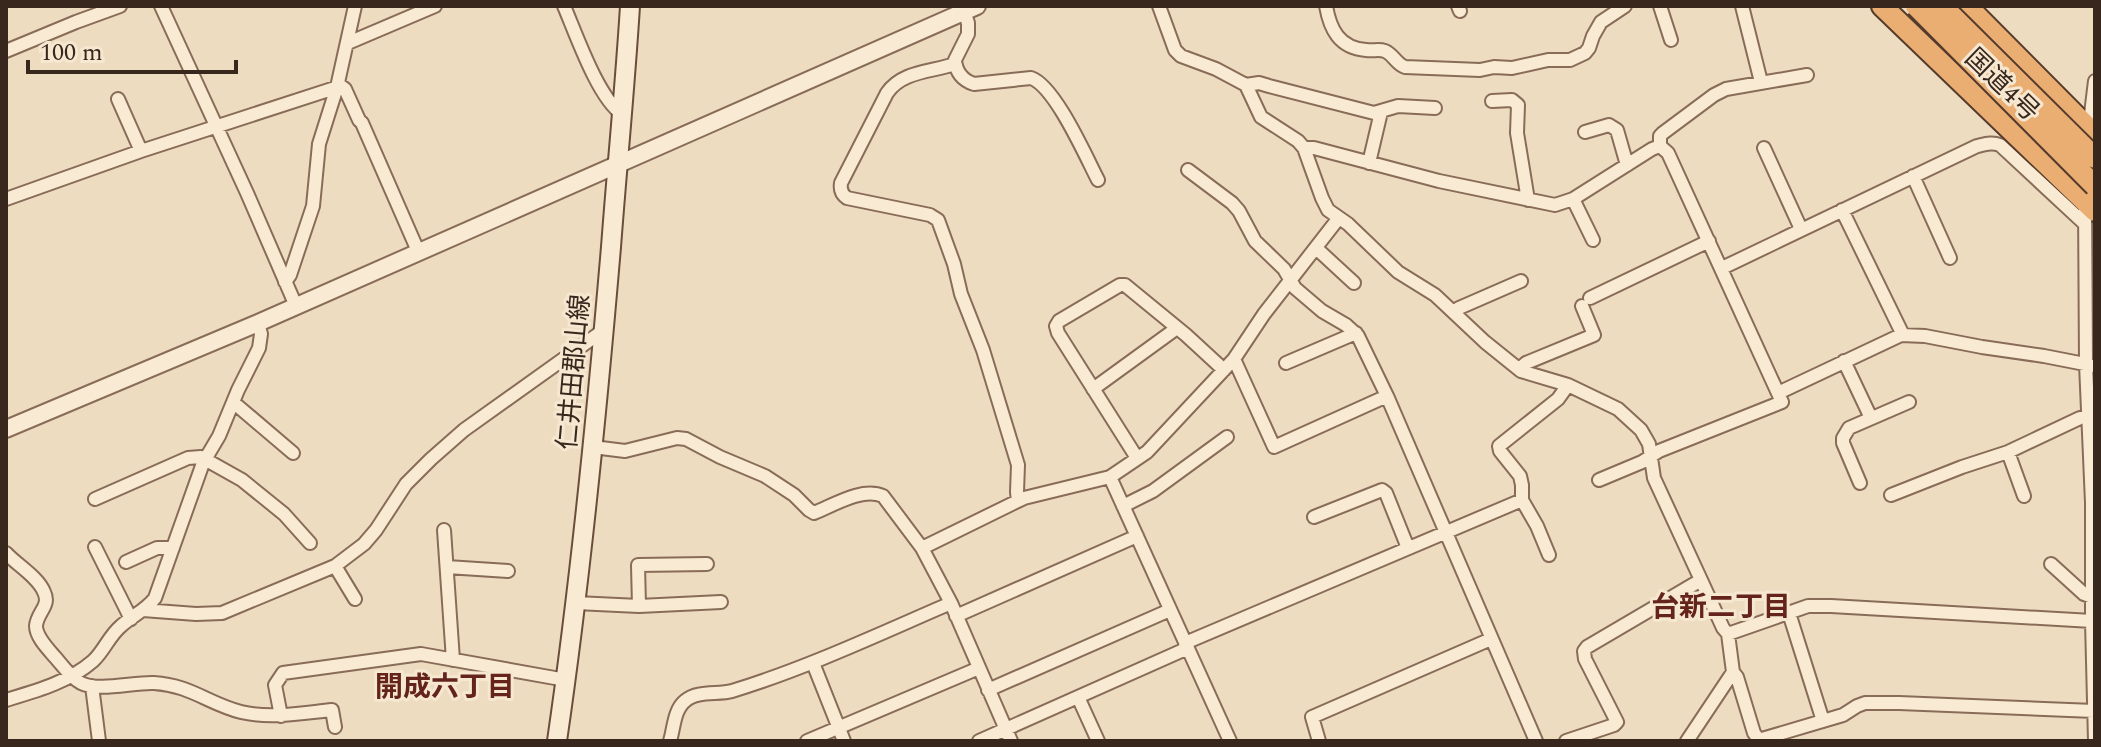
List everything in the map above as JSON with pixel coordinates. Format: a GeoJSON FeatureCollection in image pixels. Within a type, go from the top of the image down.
{"type":"FeatureCollection","features":[{"type":"Feature","properties":{"kind":"highway","name":"国道4号"},"geometry":{"type":"LineString","coordinates":[[1882,6],[2090,206]]}},
{"type":"Feature","properties":{"kind":"highway"},"geometry":{"type":"LineString","coordinates":[[1916,6],[2090,206]]}},
{"type":"Feature","properties":{"kind":"highway"},"geometry":{"type":"LineString","coordinates":[[1942,6],[2095,158]]}},
{"type":"Feature","properties":{"kind":"highway"},"geometry":{"type":"LineString","coordinates":[[1967,6],[2093,121]]}},
{"type":"Feature","properties":{"kind":"main road","name":"仁井田郡山線"},"geometry":{"type":"LineString","coordinates":[[557,741],[593,447],[630,6]]}},
{"type":"Feature","properties":{"kind":"street"},"geometry":{"type":"LineString","coordinates":[[6,51],[120,6]]}},
{"type":"Feature","properties":{"kind":"street"},"geometry":{"type":"LineString","coordinates":[[161,6],[296,306]]}},
{"type":"Feature","properties":{"kind":"street"},"geometry":{"type":"LineString","coordinates":[[285,282],[313,206],[319,144],[337,87],[355,6]]}},
{"type":"Feature","properties":{"kind":"street"},"geometry":{"type":"LineString","coordinates":[[348,43],[435,6]]}},
{"type":"Feature","properties":{"kind":"street"},"geometry":{"type":"LineString","coordinates":[[564,6],[593,72],[612,104],[622,114]]}},
{"type":"Feature","properties":{"kind":"street"},"geometry":{"type":"LineString","coordinates":[[1159,6],[1175,50],[1181,56],[1246,85],[1261,117],[1304,148],[1322,198],[1328,210],[1338,219],[1348,224],[1398,272],[1435,295],[1519,369],[1568,385],[1618,409],[1645,436],[1652,455],[1654,478],[1728,634],[1733,672],[1757,737],[1762,739],[1823,721],[1848,713],[1865,703],[2094,711]]}},
{"type":"Feature","properties":{"kind":"street"},"geometry":{"type":"LineString","coordinates":[[1326,6],[1335,34],[1356,48],[1385,51],[1405,67],[1480,70],[1512,68],[1534,61],[1570,60],[1580,56],[1589,48],[1601,22],[1625,6]]}},
{"type":"Feature","properties":{"kind":"street"},"geometry":{"type":"LineString","coordinates":[[1660,6],[1671,40]]}},
{"type":"Feature","properties":{"kind":"street"},"geometry":{"type":"LineString","coordinates":[[1742,6],[1761,82]]}},
{"type":"Feature","properties":{"kind":"street"},"geometry":{"type":"LineString","coordinates":[[970,9],[968,34],[956,56],[959,75],[966,82],[974,84],[1031,78],[1038,81],[1050,93],[1098,180]]}},
{"type":"Feature","properties":{"kind":"street"},"geometry":{"type":"LineString","coordinates":[[6,429],[258,323],[970,9]]}},
{"type":"Feature","properties":{"kind":"street"},"geometry":{"type":"LineString","coordinates":[[955,64],[901,79],[890,88],[840,187],[847,198],[930,215],[938,220],[961,294],[983,350],[1018,467],[1018,501]]}},
{"type":"Feature","properties":{"kind":"street"},"geometry":{"type":"LineString","coordinates":[[1599,480],[1782,402],[1668,153],[1660,146],[1660,136],[1726,89],[1807,75]]}},
{"type":"Feature","properties":{"kind":"street"},"geometry":{"type":"LineString","coordinates":[[2095,81],[2085,182],[2090,206],[2089,416],[2095,741]]}},
{"type":"Feature","properties":{"kind":"street"},"geometry":{"type":"LineString","coordinates":[[1246,85],[1259,83],[1369,113],[1398,106],[1435,108]]}},
{"type":"Feature","properties":{"kind":"street"},"geometry":{"type":"LineString","coordinates":[[6,199],[337,87],[344,88],[362,123],[418,251]]}},
{"type":"Feature","properties":{"kind":"street"},"geometry":{"type":"LineString","coordinates":[[118,99],[141,151]]}},
{"type":"Feature","properties":{"kind":"street"},"geometry":{"type":"LineString","coordinates":[[1492,101],[1512,100],[1518,105],[1517,133],[1528,200]]}},
{"type":"Feature","properties":{"kind":"street"},"geometry":{"type":"LineString","coordinates":[[1369,163],[1381,112]]}},
{"type":"Feature","properties":{"kind":"street"},"geometry":{"type":"LineString","coordinates":[[1585,132],[1609,125],[1617,130],[1627,165]]}},
{"type":"Feature","properties":{"kind":"street"},"geometry":{"type":"LineString","coordinates":[[1722,268],[1977,146],[1994,143],[2090,206]]}},
{"type":"Feature","properties":{"kind":"street"},"geometry":{"type":"LineString","coordinates":[[1304,148],[1555,205],[1573,199],[1660,146]]}},
{"type":"Feature","properties":{"kind":"street"},"geometry":{"type":"LineString","coordinates":[[1764,148],[1801,229]]}},
{"type":"Feature","properties":{"kind":"street"},"geometry":{"type":"LineString","coordinates":[[1188,170],[1232,203],[1255,241],[1284,269],[1295,288],[1322,311],[1356,333],[1387,396],[1536,741]]}},
{"type":"Feature","properties":{"kind":"street"},"geometry":{"type":"LineString","coordinates":[[1913,176],[1950,258]]}},
{"type":"Feature","properties":{"kind":"street"},"geometry":{"type":"LineString","coordinates":[[1573,199],[1593,240]]}},
{"type":"Feature","properties":{"kind":"street"},"geometry":{"type":"LineString","coordinates":[[1842,210],[1903,335]]}},
{"type":"Feature","properties":{"kind":"street"},"geometry":{"type":"LineString","coordinates":[[922,548],[1018,501],[1110,477],[1147,452],[1234,359],[1264,314],[1338,219]]}},
{"type":"Feature","properties":{"kind":"street"},"geometry":{"type":"LineString","coordinates":[[1519,369],[1526,363],[1594,335],[1586,302],[1709,241]]}},
{"type":"Feature","properties":{"kind":"street"},"geometry":{"type":"LineString","coordinates":[[1316,248],[1354,283]]}},
{"type":"Feature","properties":{"kind":"street"},"geometry":{"type":"LineString","coordinates":[[1454,312],[1521,281]]}},
{"type":"Feature","properties":{"kind":"street"},"geometry":{"type":"LineString","coordinates":[[1137,458],[1058,333],[1056,326],[1059,321],[1125,285],[1224,370]]}},
{"type":"Feature","properties":{"kind":"street"},"geometry":{"type":"LineString","coordinates":[[6,700],[72,675],[93,660],[116,631],[155,598],[205,459],[219,436],[259,348],[261,334],[258,323]]}},
{"type":"Feature","properties":{"kind":"street"},"geometry":{"type":"LineString","coordinates":[[1093,389],[1177,328]]}},
{"type":"Feature","properties":{"kind":"street"},"geometry":{"type":"LineString","coordinates":[[143,610],[222,613],[335,566],[364,544],[406,484],[464,430],[604,330]]}},
{"type":"Feature","properties":{"kind":"street"},"geometry":{"type":"LineString","coordinates":[[1286,363],[1356,333]]}},
{"type":"Feature","properties":{"kind":"street"},"geometry":{"type":"LineString","coordinates":[[1778,393],[1880,343],[1903,335],[1925,336],[2091,365]]}},
{"type":"Feature","properties":{"kind":"street"},"geometry":{"type":"LineString","coordinates":[[1234,359],[1274,447],[1387,396]]}},
{"type":"Feature","properties":{"kind":"street"},"geometry":{"type":"LineString","coordinates":[[1844,361],[1871,418]]}},
{"type":"Feature","properties":{"kind":"street"},"geometry":{"type":"LineString","coordinates":[[1549,555],[1522,500],[1520,476],[1499,446],[1558,399],[1568,385]]}},
{"type":"Feature","properties":{"kind":"street"},"geometry":{"type":"LineString","coordinates":[[233,402],[293,453]]}},
{"type":"Feature","properties":{"kind":"street"},"geometry":{"type":"LineString","coordinates":[[1860,483],[1843,443],[1849,428],[1909,402]]}},
{"type":"Feature","properties":{"kind":"street"},"geometry":{"type":"LineString","coordinates":[[1891,495],[2008,452],[2089,416]]}},
{"type":"Feature","properties":{"kind":"street"},"geometry":{"type":"LineString","coordinates":[[1123,506],[1153,491],[1227,437]]}},
{"type":"Feature","properties":{"kind":"street"},"geometry":{"type":"LineString","coordinates":[[593,447],[625,451],[677,438],[686,439],[765,476],[814,513],[861,494],[878,493],[883,496],[922,548],[951,603],[1008,735]]}},
{"type":"Feature","properties":{"kind":"street"},"geometry":{"type":"LineString","coordinates":[[2008,452],[2024,496]]}},
{"type":"Feature","properties":{"kind":"street"},"geometry":{"type":"LineString","coordinates":[[95,499],[188,458],[201,457],[234,474],[264,496],[310,543]]}},
{"type":"Feature","properties":{"kind":"street"},"geometry":{"type":"LineString","coordinates":[[1110,477],[1230,741]]}},
{"type":"Feature","properties":{"kind":"street"},"geometry":{"type":"LineString","coordinates":[[1314,517],[1382,490],[1386,493],[1408,548]]}},
{"type":"Feature","properties":{"kind":"street"},"geometry":{"type":"LineString","coordinates":[[979,741],[1008,735],[1078,697],[1186,646],[1522,500]]}},
{"type":"Feature","properties":{"kind":"street"},"geometry":{"type":"LineString","coordinates":[[444,530],[453,660]]}},
{"type":"Feature","properties":{"kind":"street"},"geometry":{"type":"LineString","coordinates":[[956,616],[1137,536]]}},
{"type":"Feature","properties":{"kind":"street"},"geometry":{"type":"LineString","coordinates":[[95,547],[131,619]]}},
{"type":"Feature","properties":{"kind":"street"},"geometry":{"type":"LineString","coordinates":[[126,562],[157,548],[173,548]]}},
{"type":"Feature","properties":{"kind":"street"},"geometry":{"type":"LineString","coordinates":[[6,553],[36,580],[45,593],[46,605],[36,626],[38,635],[81,683],[92,686],[174,684],[236,711],[281,716],[332,710],[335,727]]}},
{"type":"Feature","properties":{"kind":"street"},"geometry":{"type":"LineString","coordinates":[[639,606],[638,565],[707,564]]}},
{"type":"Feature","properties":{"kind":"street"},"geometry":{"type":"LineString","coordinates":[[2051,564],[2084,594],[2092,597]]}},
{"type":"Feature","properties":{"kind":"street"},"geometry":{"type":"LineString","coordinates":[[335,566],[355,599]]}},
{"type":"Feature","properties":{"kind":"street"},"geometry":{"type":"LineString","coordinates":[[447,567],[508,571]]}},
{"type":"Feature","properties":{"kind":"street"},"geometry":{"type":"LineString","coordinates":[[1566,741],[1617,722],[1585,659],[1587,647],[1701,580]]}},
{"type":"Feature","properties":{"kind":"street"},"geometry":{"type":"LineString","coordinates":[[576,603],[639,606],[721,602]]}},
{"type":"Feature","properties":{"kind":"street"},"geometry":{"type":"LineString","coordinates":[[670,741],[679,709],[689,698],[727,692],[813,663],[951,603]]}},
{"type":"Feature","properties":{"kind":"street"},"geometry":{"type":"LineString","coordinates":[[1728,634],[1808,606],[2092,621]]}},
{"type":"Feature","properties":{"kind":"street"},"geometry":{"type":"LineString","coordinates":[[988,690],[1170,610]]}},
{"type":"Feature","properties":{"kind":"street"},"geometry":{"type":"LineString","coordinates":[[1789,613],[1823,721]]}},
{"type":"Feature","properties":{"kind":"street"},"geometry":{"type":"LineString","coordinates":[[1319,741],[1312,717],[1491,639]]}},
{"type":"Feature","properties":{"kind":"street"},"geometry":{"type":"LineString","coordinates":[[281,716],[275,685],[283,673],[415,654],[566,680]]}},
{"type":"Feature","properties":{"kind":"street"},"geometry":{"type":"LineString","coordinates":[[813,663],[844,741]]}},
{"type":"Feature","properties":{"kind":"street"},"geometry":{"type":"LineString","coordinates":[[807,741],[979,668]]}},
{"type":"Feature","properties":{"kind":"street"},"geometry":{"type":"LineString","coordinates":[[1687,741],[1733,672]]}},
{"type":"Feature","properties":{"kind":"street"},"geometry":{"type":"LineString","coordinates":[[92,686],[99,741]]}},
{"type":"Feature","properties":{"kind":"street"},"geometry":{"type":"LineString","coordinates":[[1078,697],[1098,741]]}},
{"type":"Feature","properties":{"kind":"waterway"},"geometry":{"type":"LineString","coordinates":[[2093,386],[2095,259]]}},
{"type":"Feature","properties":{"kind":"district","name":"台新二丁目"},"geometry":{"type":"Point","coordinates":[1721,607]}},
{"type":"Feature","properties":{"kind":"district","name":"開成六丁目"},"geometry":{"type":"Point","coordinates":[445,687]}}]}
